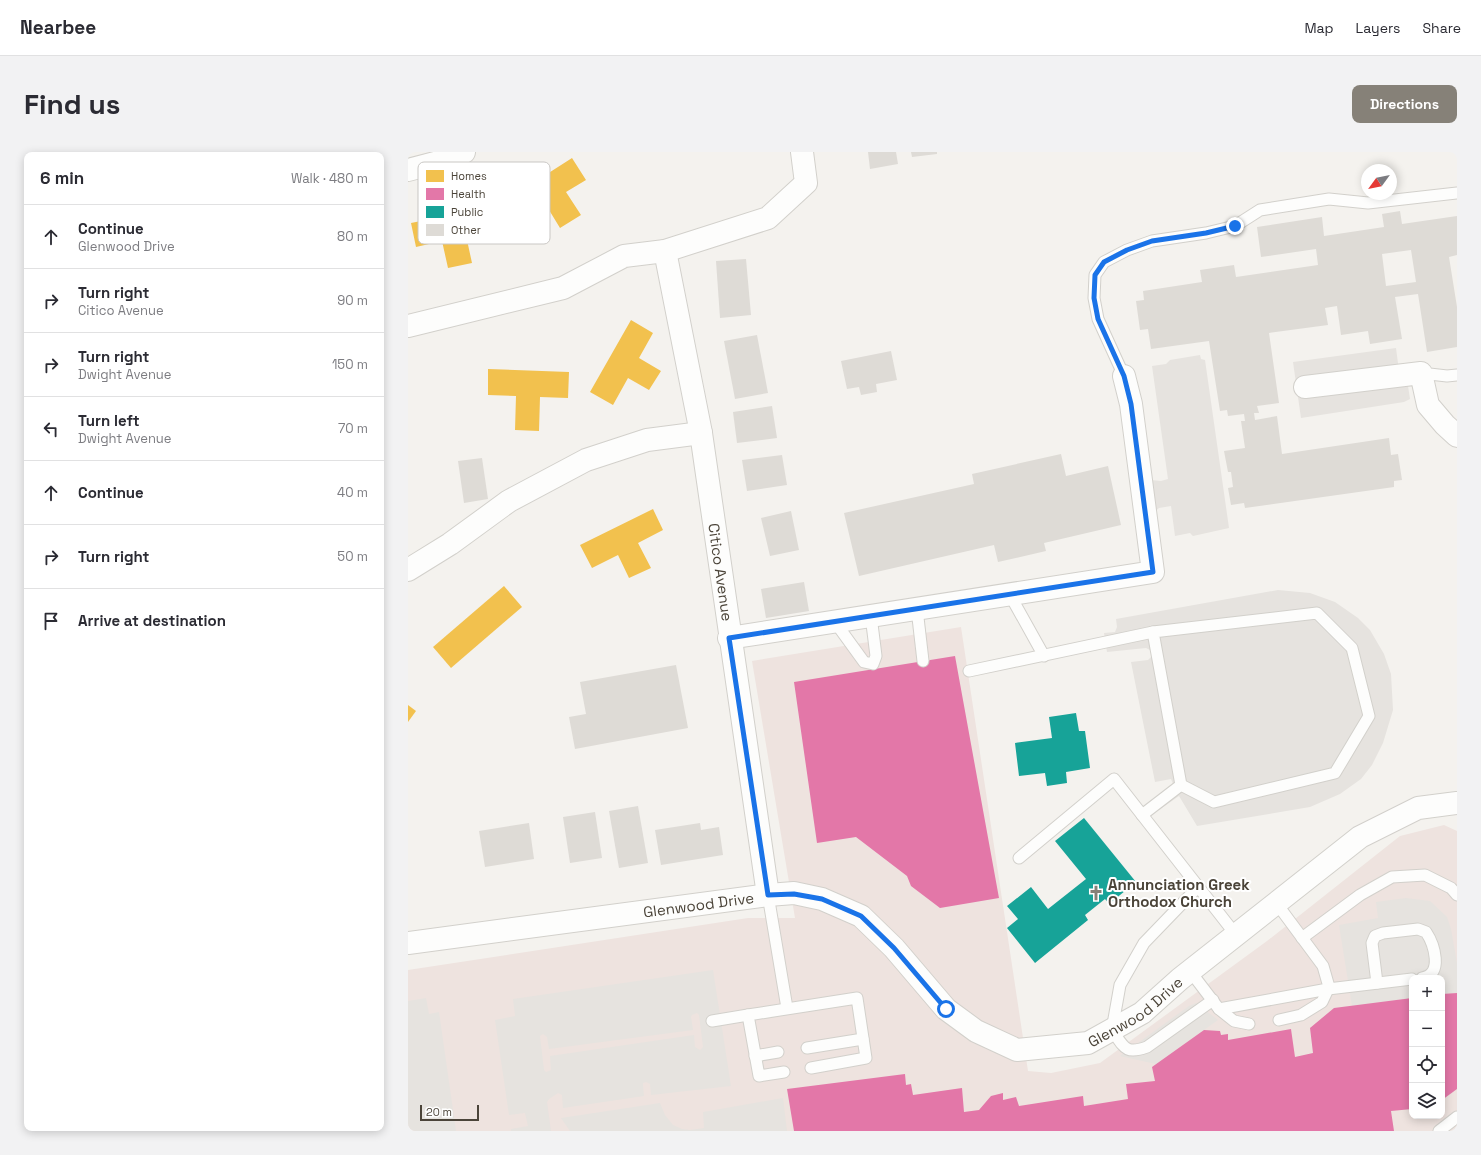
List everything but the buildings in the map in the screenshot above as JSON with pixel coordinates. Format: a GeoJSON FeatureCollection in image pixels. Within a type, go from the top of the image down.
{"type":"FeatureCollection","features":[{"type":"Feature","properties":{"kind":"street"},"geometry":{"type":"LineString","coordinates":[[439,162],[454,158],[464,152]]}},
{"type":"Feature","properties":{"kind":"street"},"geometry":{"type":"LineString","coordinates":[[408,326],[563,288],[624,256],[665,251],[768,218],[806,183],[802,152]]}},
{"type":"Feature","properties":{"kind":"street"},"geometry":{"type":"LineString","coordinates":[[408,170],[418,167]]}},
{"type":"Feature","properties":{"kind":"street","name":"Citico Avenue"},"geometry":{"type":"LineString","coordinates":[[665,251],[701,433],[729,638],[768,895]]}},
{"type":"Feature","properties":{"kind":"street"},"geometry":{"type":"LineString","coordinates":[[1305,387],[1421,373],[1428,405],[1445,425],[1457,436]]}},
{"type":"Feature","properties":{"kind":"street"},"geometry":{"type":"LineString","coordinates":[[729,638],[1153,572],[1131,404],[1124,376]]}},
{"type":"Feature","properties":{"kind":"street"},"geometry":{"type":"LineString","coordinates":[[408,570],[450,544],[509,501],[586,460],[647,440],[701,433]]}},
{"type":"Feature","properties":{"kind":"street","name":"Glenwood Drive"},"geometry":{"type":"LineString","coordinates":[[408,943],[768,895],[794,894],[822,899],[861,916],[894,948],[946,1009],[976,1031],[1017,1050],[1088,1043],[1142,1013],[1190,971],[1277,904],[1360,837],[1418,808],[1457,803]]}},
{"type":"Feature","properties":{"kind":"lane"},"geometry":{"type":"LineString","coordinates":[[1124,376],[1098,319],[1094,298],[1095,275],[1104,262],[1127,250],[1152,241],[1206,233],[1235,226],[1260,210],[1329,199],[1368,203],[1457,193]]}},
{"type":"Feature","properties":{"kind":"lane"},"geometry":{"type":"LineString","coordinates":[[1421,373],[1447,376],[1457,375]]}},
{"type":"Feature","properties":{"kind":"lane"},"geometry":{"type":"LineString","coordinates":[[1010,595],[1044,656]]}},
{"type":"Feature","properties":{"kind":"lane"},"geometry":{"type":"LineString","coordinates":[[917,609],[923,661]]}},
{"type":"Feature","properties":{"kind":"lane"},"geometry":{"type":"LineString","coordinates":[[969,671],[1153,632],[1317,613],[1352,648],[1368,716],[1335,773],[1214,802],[1181,785]]}},
{"type":"Feature","properties":{"kind":"lane"},"geometry":{"type":"LineString","coordinates":[[835,622],[864,662],[873,667],[876,656],[871,616]]}},
{"type":"Feature","properties":{"kind":"lane"},"geometry":{"type":"LineString","coordinates":[[1153,632],[1181,785]]}},
{"type":"Feature","properties":{"kind":"lane"},"geometry":{"type":"LineString","coordinates":[[1019,858],[1114,780],[1236,935]]}},
{"type":"Feature","properties":{"kind":"lane"},"geometry":{"type":"LineString","coordinates":[[1142,815],[1181,785]]}},
{"type":"Feature","properties":{"kind":"lane"},"geometry":{"type":"LineString","coordinates":[[1302,938],[1360,895],[1392,877],[1425,875],[1451,888],[1457,895]]}},
{"type":"Feature","properties":{"kind":"lane"},"geometry":{"type":"LineString","coordinates":[[1198,886],[1144,943],[1120,985],[1112,1030],[1124,1048],[1135,1051],[1148,1047],[1216,1004],[1409,979]]}},
{"type":"Feature","properties":{"kind":"lane"},"geometry":{"type":"LineString","coordinates":[[768,895],[787,1008]]}},
{"type":"Feature","properties":{"kind":"lane"},"geometry":{"type":"LineString","coordinates":[[1277,904],[1322,966],[1328,989],[1322,1002],[1301,1015],[1279,1020]]}},
{"type":"Feature","properties":{"kind":"lane"},"geometry":{"type":"LineString","coordinates":[[1377,983],[1372,944],[1375,936],[1383,932],[1418,929],[1426,932],[1431,939],[1436,967],[1434,973],[1430,975]]}},
{"type":"Feature","properties":{"kind":"lane"},"geometry":{"type":"LineString","coordinates":[[1190,971],[1216,1004],[1234,1021],[1249,1024]]}},
{"type":"Feature","properties":{"kind":"lane"},"geometry":{"type":"LineString","coordinates":[[712,1021],[857,998],[866,1058],[812,1068]]}},
{"type":"Feature","properties":{"kind":"lane"},"geometry":{"type":"LineString","coordinates":[[748,1015],[759,1076],[784,1072]]}},
{"type":"Feature","properties":{"kind":"lane"},"geometry":{"type":"LineString","coordinates":[[807,1048],[863,1039]]}},
{"type":"Feature","properties":{"kind":"lane"},"geometry":{"type":"LineString","coordinates":[[755,1056],[778,1052]]}},
{"type":"Feature","properties":{"kind":"lane"},"geometry":{"type":"LineString","coordinates":[[1439,1131],[1457,1117]]}},
{"type":"Feature","properties":{"kind":"shaded area"},"geometry":{"type":"Polygon","coordinates":[[[1396,348],[1399,371],[1406,373],[1410,399],[1404,402],[1301,418],[1293,362],[1396,348]]]}},
{"type":"Feature","properties":{"kind":"shaded area"},"geometry":{"type":"Polygon","coordinates":[[[1200,355],[1201,359],[1205,360],[1229,528],[1193,536],[1190,533],[1175,536],[1171,506],[1159,508],[1154,512],[1151,480],[1161,481],[1168,479],[1152,366],[1166,364],[1170,360],[1200,355]]]}},
{"type":"Feature","properties":{"kind":"shaded area"},"geometry":{"type":"Polygon","coordinates":[[[1278,590],[1310,593],[1335,602],[1358,618],[1370,630],[1384,654],[1391,674],[1393,710],[1383,743],[1372,765],[1361,779],[1340,794],[1310,807],[1197,826],[1179,796],[1159,810],[1153,803],[1173,784],[1171,779],[1155,782],[1131,662],[1148,660],[1152,656],[1150,650],[1146,648],[1107,652],[1104,633],[1115,632],[1117,627],[1116,619],[1278,590]]]}},
{"type":"Feature","properties":{"kind":"shaded area"},"geometry":{"type":"Polygon","coordinates":[[[961,627],[1028,1071],[1051,1073],[1100,1063],[1267,941],[1400,836],[1444,825],[1457,831],[1457,1131],[408,1131],[408,970],[748,918],[795,918],[752,661],[961,627]]]}},
{"type":"Feature","properties":{"kind":"shaded area"},"geometry":{"type":"Polygon","coordinates":[[[1406,898],[1430,901],[1447,917],[1451,929],[1457,963],[1457,993],[1445,994],[1445,975],[1409,975],[1409,998],[1352,1006],[1339,925],[1378,918],[1376,902],[1406,898]]]}},
{"type":"Feature","properties":{"kind":"shaded area"},"geometry":{"type":"Polygon","coordinates":[[[713,970],[731,1086],[651,1095],[650,1084],[646,1082],[643,1083],[644,1096],[563,1108],[562,1095],[558,1093],[547,1102],[551,1131],[511,1131],[511,1129],[528,1126],[525,1113],[509,1115],[495,1020],[515,1016],[513,999],[713,970]],[[697,1013],[691,1017],[693,1030],[549,1049],[547,1037],[543,1034],[540,1036],[544,1070],[546,1072],[551,1070],[550,1056],[694,1035],[695,1047],[700,1050],[703,1047],[699,1015],[697,1013]]]}},
{"type":"Feature","properties":{"kind":"shaded area"},"geometry":{"type":"Polygon","coordinates":[[[426,998],[429,1014],[439,1012],[456,1131],[408,1131],[408,1001],[426,998]]]}},
{"type":"Feature","properties":{"kind":"shaded area"},"geometry":{"type":"Polygon","coordinates":[[[1196,1003],[1218,1020],[1156,1064],[1120,1056],[1189,1006],[1196,1003]]]}},
{"type":"Feature","properties":{"kind":"shaded area"},"geometry":{"type":"Polygon","coordinates":[[[783,1098],[787,1131],[570,1131],[561,1118],[660,1103],[665,1115],[673,1125],[682,1129],[690,1130],[704,1128],[703,1112],[783,1098]]]}},
{"type":"Feature","properties":{"kind":"place","name":"Annunciation Greek Orthodox Church"},"geometry":{"type":"Point","coordinates":[1096,893]}},
{"type":"Feature","properties":{"kind":"route"},"geometry":{"type":"LineString","coordinates":[[946,1009],[894,948],[861,916],[822,899],[794,894],[768,895],[729,638],[1153,572],[1136,452],[1131,404],[1124,376],[1098,319],[1094,298],[1095,275],[1104,262],[1127,250],[1152,241],[1206,233],[1235,226]]}}]}
